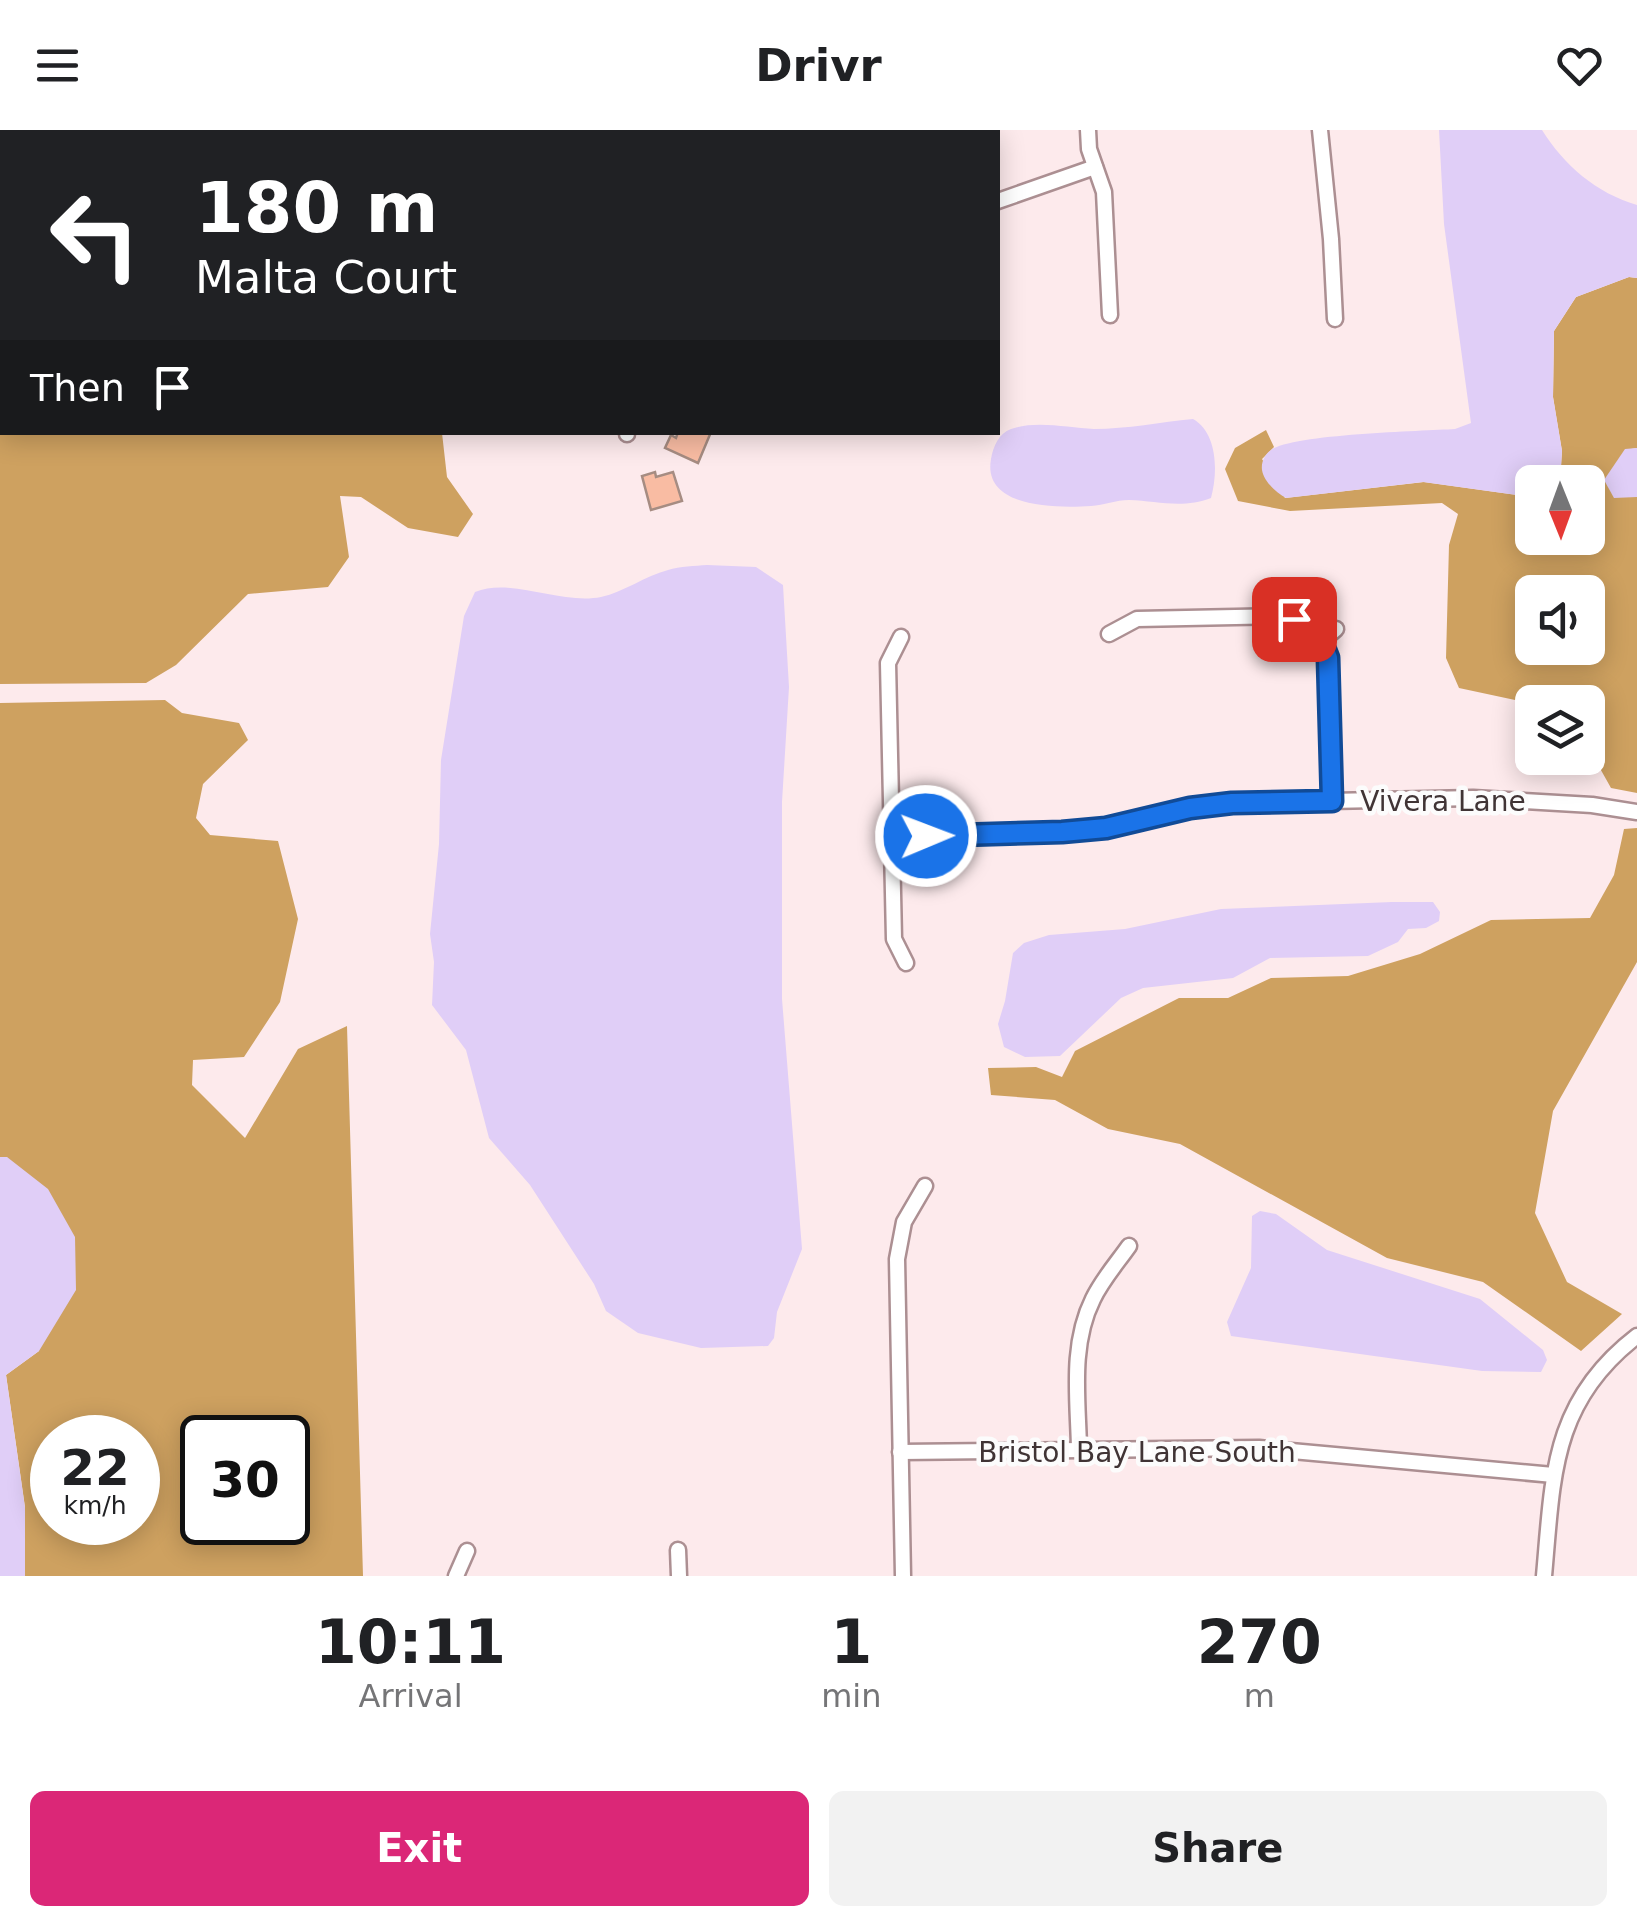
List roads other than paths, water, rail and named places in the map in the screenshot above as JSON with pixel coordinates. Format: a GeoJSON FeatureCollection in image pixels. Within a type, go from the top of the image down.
{"type":"FeatureCollection","features":[{"type":"Feature","properties":{"kind":"street"},"geometry":{"type":"LineString","coordinates":[[1088,130],[1104,192],[1110,314]]}},
{"type":"Feature","properties":{"kind":"street"},"geometry":{"type":"LineString","coordinates":[[1320,130],[1336,319]]}},
{"type":"Feature","properties":{"kind":"street"},"geometry":{"type":"LineString","coordinates":[[1000,200],[1095,166]]}},
{"type":"Feature","properties":{"kind":"street"},"geometry":{"type":"LineString","coordinates":[[1109,634],[1137,619],[1279,616],[1310,626],[1322,640],[1328,658],[1332,801]]}},
{"type":"Feature","properties":{"kind":"street"},"geometry":{"type":"LineString","coordinates":[[1322,640],[1336,630]]}},
{"type":"Feature","properties":{"kind":"street"},"geometry":{"type":"LineString","coordinates":[[901,636],[888,663],[894,939],[906,963]]}},
{"type":"Feature","properties":{"kind":"street","name":"Vivera Lane"},"geometry":{"type":"LineString","coordinates":[[892,836],[1062,832],[1106,828],[1218,805],[1332,801],[1527,799],[1637,812]]}},
{"type":"Feature","properties":{"kind":"street"},"geometry":{"type":"LineString","coordinates":[[904,1576],[898,1239],[925,1186]]}},
{"type":"Feature","properties":{"kind":"street"},"geometry":{"type":"LineString","coordinates":[[1079,1448],[1078,1351],[1084,1323],[1094,1297],[1129,1246]]}},
{"type":"Feature","properties":{"kind":"street"},"geometry":{"type":"LineString","coordinates":[[1544,1576],[1553,1476],[1571,1414],[1616,1352],[1637,1336]]}},
{"type":"Feature","properties":{"kind":"street","name":"Bristol Bay Lane South"},"geometry":{"type":"LineString","coordinates":[[900,1452],[1258,1448],[1553,1476]]}},
{"type":"Feature","properties":{"kind":"street"},"geometry":{"type":"LineString","coordinates":[[678,1550],[678,1576]]}},
{"type":"Feature","properties":{"kind":"street"},"geometry":{"type":"LineString","coordinates":[[456,1576],[467,1551]]}}]}
